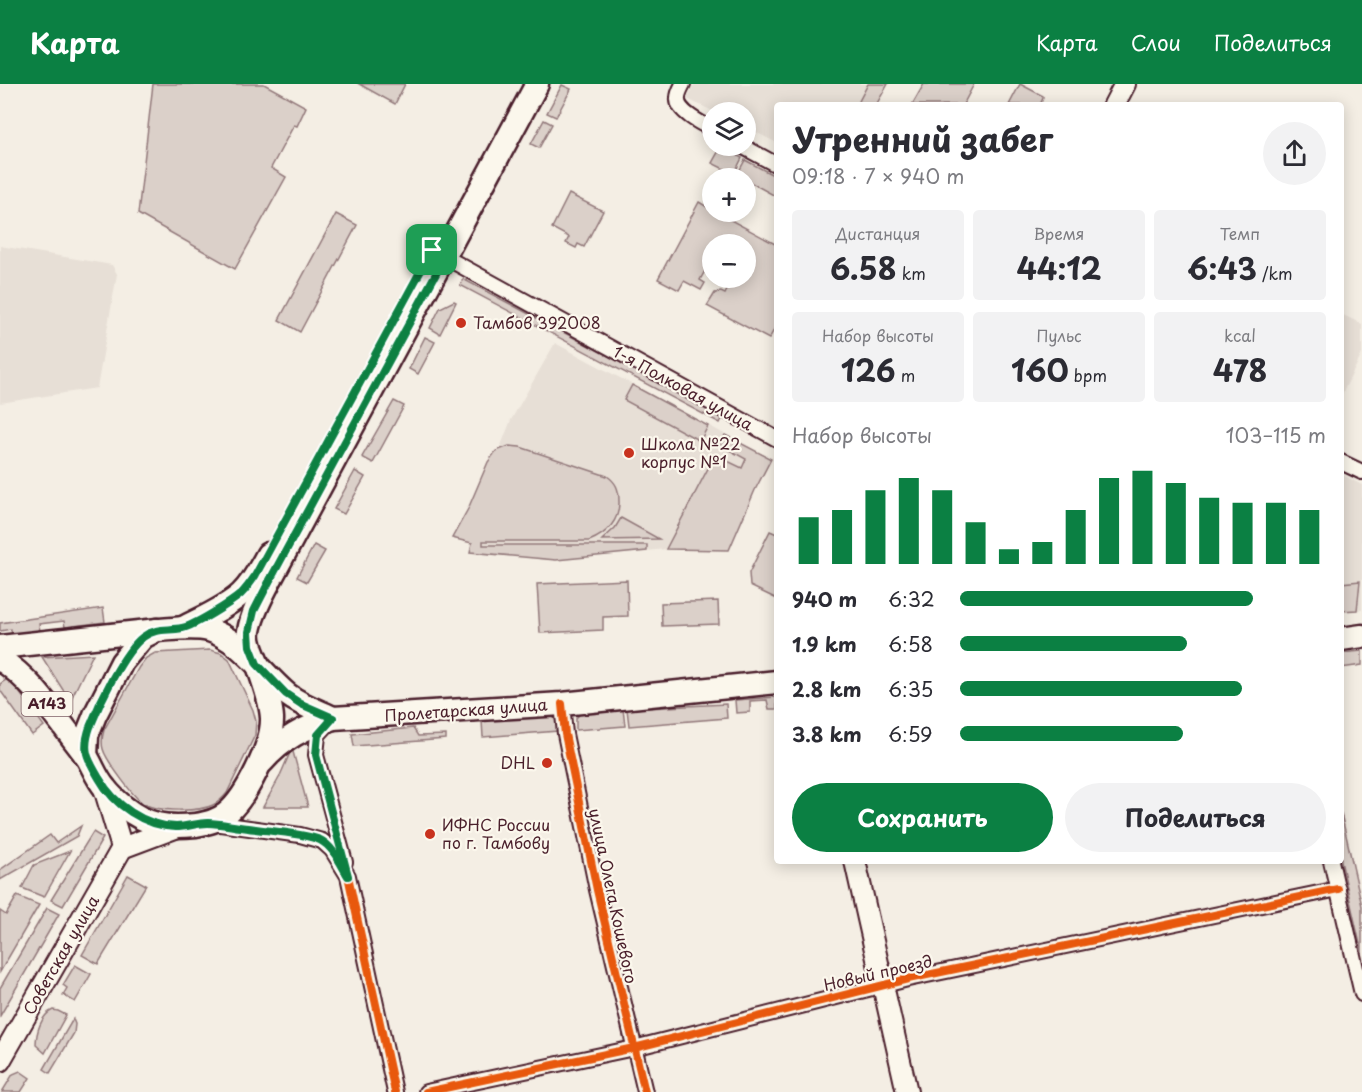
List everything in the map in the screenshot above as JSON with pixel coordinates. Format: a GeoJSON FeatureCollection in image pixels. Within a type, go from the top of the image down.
{"type":"FeatureCollection","features":[{"type":"Feature","properties":{"kind":"main road"},"geometry":{"type":"LineString","coordinates":[[158,630],[143,637],[122,662],[87,735],[86,756],[104,788],[122,848],[178,827],[209,823],[225,815],[238,802],[259,766],[268,741],[272,719],[267,694],[250,646],[249,632],[254,611],[438,254],[521,84]]}},
{"type":"Feature","properties":{"kind":"main road"},"geometry":{"type":"LineString","coordinates":[[183,628],[214,612],[241,594],[255,576],[537,84]]}},
{"type":"Feature","properties":{"kind":"main road"},"geometry":{"type":"LineString","coordinates":[[1116,102],[1125,84]]}},
{"type":"Feature","properties":{"kind":"main road"},"geometry":{"type":"LineString","coordinates":[[0,647],[158,630],[183,628],[209,630],[226,638],[257,664],[286,694],[301,704],[333,718]]}},
{"type":"Feature","properties":{"kind":"main road"},"geometry":{"type":"LineString","coordinates":[[1344,639],[1362,636]]}},
{"type":"Feature","properties":{"kind":"main road","name":"А143"},"geometry":{"type":"LineString","coordinates":[[0,659],[35,688],[86,756]]}},
{"type":"Feature","properties":{"kind":"main road","name":"Пролетарская улица"},"geometry":{"type":"LineString","coordinates":[[333,718],[561,704],[774,682]]}},
{"type":"Feature","properties":{"kind":"main road"},"geometry":{"type":"LineString","coordinates":[[259,766],[273,750],[294,734],[333,718]]}},
{"type":"Feature","properties":{"kind":"main road"},"geometry":{"type":"LineString","coordinates":[[104,788],[134,815],[148,822],[178,827]]}},
{"type":"Feature","properties":{"kind":"main road","name":"Советская улица"},"geometry":{"type":"LineString","coordinates":[[0,1061],[122,848]]}},
{"type":"Feature","properties":{"kind":"main road"},"geometry":{"type":"LineString","coordinates":[[856,864],[907,1092]]}},
{"type":"Feature","properties":{"kind":"street"},"geometry":{"type":"LineString","coordinates":[[683,84],[678,98],[679,105],[702,124]]}},
{"type":"Feature","properties":{"kind":"street"},"geometry":{"type":"LineString","coordinates":[[756,154],[774,163]]}},
{"type":"Feature","properties":{"kind":"street","name":"1-я Полковая улица"},"geometry":{"type":"LineString","coordinates":[[438,254],[774,437]]}},
{"type":"Feature","properties":{"kind":"street"},"geometry":{"type":"LineString","coordinates":[[1344,463],[1362,472]]}},
{"type":"Feature","properties":{"kind":"street","name":"улица Олега Кошевого"},"geometry":{"type":"LineString","coordinates":[[561,704],[597,890],[645,1092]]}},
{"type":"Feature","properties":{"kind":"street"},"geometry":{"type":"LineString","coordinates":[[333,718],[318,735],[316,755],[348,876],[395,1092]]}},
{"type":"Feature","properties":{"kind":"street"},"geometry":{"type":"LineString","coordinates":[[209,823],[300,835],[322,841],[332,850],[348,876]]}},
{"type":"Feature","properties":{"kind":"street"},"geometry":{"type":"LineString","coordinates":[[1332,864],[1362,994]]}},
{"type":"Feature","properties":{"kind":"street","name":"Новый проезд"},"geometry":{"type":"LineString","coordinates":[[426,1092],[634,1048],[882,985],[1338,889]]}},
{"type":"Feature","properties":{"kind":"shaded area"},"geometry":{"type":"Polygon","coordinates":[[[153,84],[264,84],[306,107],[271,168],[286,177],[235,269],[138,214],[153,84]]]}},
{"type":"Feature","properties":{"kind":"shaded area"},"geometry":{"type":"Polygon","coordinates":[[[359,84],[405,84],[395,104],[359,84]]]}},
{"type":"Feature","properties":{"kind":"shaded area"},"geometry":{"type":"Polygon","coordinates":[[[694,84],[869,84],[859,102],[774,102],[774,141],[756,132],[756,102],[702,102],[702,106],[687,99],[694,84]]]}},
{"type":"Feature","properties":{"kind":"shaded area"},"geometry":{"type":"Polygon","coordinates":[[[868,84],[888,84],[878,102],[859,102],[868,84]]]}},
{"type":"Feature","properties":{"kind":"shaded area"},"geometry":{"type":"Polygon","coordinates":[[[924,84],[974,84],[965,102],[914,102],[924,84]]]}},
{"type":"Feature","properties":{"kind":"shaded area"},"geometry":{"type":"Polygon","coordinates":[[[1020,84],[1043,96],[1041,102],[1011,102],[1020,84]]]}},
{"type":"Feature","properties":{"kind":"shaded area"},"geometry":{"type":"Polygon","coordinates":[[[562,85],[571,89],[556,117],[547,113],[562,85]]]}},
{"type":"Feature","properties":{"kind":"shaded area"},"geometry":{"type":"Polygon","coordinates":[[[544,120],[552,124],[539,148],[531,144],[544,120]]]}},
{"type":"Feature","properties":{"kind":"shaded area"},"geometry":{"type":"Polygon","coordinates":[[[716,156],[742,158],[737,168],[722,168],[712,163],[716,156]]]}},
{"type":"Feature","properties":{"kind":"shaded area"},"geometry":{"type":"Polygon","coordinates":[[[745,160],[774,175],[774,195],[756,185],[756,168],[741,168],[745,160]]]}},
{"type":"Feature","properties":{"kind":"shaded area"},"geometry":{"type":"Polygon","coordinates":[[[569,194],[603,211],[584,247],[578,244],[576,248],[566,243],[569,237],[552,228],[569,194]]]}},
{"type":"Feature","properties":{"kind":"shaded area"},"geometry":{"type":"Polygon","coordinates":[[[699,202],[702,204],[702,222],[734,222],[774,243],[774,330],[769,339],[707,306],[715,293],[725,294],[728,288],[756,288],[756,234],[702,234],[702,276],[700,280],[702,288],[701,290],[684,281],[679,290],[658,279],[699,202]]]}},
{"type":"Feature","properties":{"kind":"shaded area"},"geometry":{"type":"Polygon","coordinates":[[[336,214],[357,225],[300,332],[279,320],[336,214]]]}},
{"type":"Feature","properties":{"kind":"shaded area"},"geometry":{"type":"Polygon","coordinates":[[[0,246],[112,265],[117,274],[97,388],[0,403],[0,246]]]}},
{"type":"Feature","properties":{"kind":"shaded area"},"geometry":{"type":"Polygon","coordinates":[[[463,279],[723,417],[720,423],[460,285],[463,279]]]}},
{"type":"Feature","properties":{"kind":"shaded area"},"geometry":{"type":"Polygon","coordinates":[[[456,302],[440,334],[430,328],[440,308],[456,302]]]}},
{"type":"Feature","properties":{"kind":"shaded area"},"geometry":{"type":"Polygon","coordinates":[[[1344,315],[1362,324],[1362,354],[1344,390],[1344,315]]]}},
{"type":"Feature","properties":{"kind":"shaded area"},"geometry":{"type":"Polygon","coordinates":[[[425,337],[435,342],[418,374],[409,369],[425,337]]]}},
{"type":"Feature","properties":{"kind":"shaded area","name":"Школа №22 корпус №1"},"geometry":{"type":"Polygon","coordinates":[[[555,343],[771,459],[729,550],[666,549],[556,560],[470,552],[472,543],[452,538],[500,448],[511,420],[555,343]]]}},
{"type":"Feature","properties":{"kind":"shaded area"},"geometry":{"type":"Polygon","coordinates":[[[632,385],[708,426],[700,441],[624,400],[632,385]]]}},
{"type":"Feature","properties":{"kind":"shaded area"},"geometry":{"type":"Polygon","coordinates":[[[394,401],[404,406],[373,463],[362,457],[394,401]]]}},
{"type":"Feature","properties":{"kind":"shaded area"},"geometry":{"type":"Polygon","coordinates":[[[725,435],[771,459],[729,550],[666,549],[715,455],[742,468],[746,459],[720,445],[725,435]]]}},
{"type":"Feature","properties":{"kind":"shaded area"},"geometry":{"type":"Polygon","coordinates":[[[509,446],[520,447],[607,476],[618,489],[619,508],[611,526],[589,541],[483,541],[483,545],[647,545],[647,551],[556,560],[470,552],[472,543],[452,538],[468,509],[488,462],[496,451],[509,446]]]}},
{"type":"Feature","properties":{"kind":"shaded area"},"geometry":{"type":"Polygon","coordinates":[[[355,471],[365,477],[344,514],[334,509],[355,471]]]}},
{"type":"Feature","properties":{"kind":"shaded area"},"geometry":{"type":"Polygon","coordinates":[[[1344,476],[1362,485],[1362,610],[1344,611],[1344,476]]]}},
{"type":"Feature","properties":{"kind":"shaded area"},"geometry":{"type":"Polygon","coordinates":[[[621,518],[659,539],[602,540],[615,528],[621,518]]]}},
{"type":"Feature","properties":{"kind":"shaded area"},"geometry":{"type":"Polygon","coordinates":[[[770,531],[774,533],[774,598],[750,586],[749,573],[770,531]]]}},
{"type":"Feature","properties":{"kind":"shaded area"},"geometry":{"type":"Polygon","coordinates":[[[314,545],[325,551],[307,582],[297,577],[314,545]]]}},
{"type":"Feature","properties":{"kind":"shaded area"},"geometry":{"type":"Polygon","coordinates":[[[627,580],[628,616],[603,617],[603,630],[540,633],[537,584],[627,580]]]}},
{"type":"Feature","properties":{"kind":"shaded area"},"geometry":{"type":"Polygon","coordinates":[[[1360,581],[1357,610],[1344,611],[1344,583],[1360,581]]]}},
{"type":"Feature","properties":{"kind":"shaded area"},"geometry":{"type":"Polygon","coordinates":[[[718,601],[719,624],[662,626],[661,603],[718,601]]]}},
{"type":"Feature","properties":{"kind":"shaded area"},"geometry":{"type":"Polygon","coordinates":[[[103,608],[105,622],[65,627],[64,621],[39,624],[40,631],[12,635],[11,629],[0,631],[0,623],[103,608]]]}},
{"type":"Feature","properties":{"kind":"shaded area"},"geometry":{"type":"Polygon","coordinates":[[[210,650],[221,653],[229,659],[253,710],[256,721],[255,735],[227,793],[217,803],[189,810],[150,807],[134,794],[109,761],[102,746],[104,730],[146,658],[155,653],[210,650]]]}},
{"type":"Feature","properties":{"kind":"shaded area"},"geometry":{"type":"Polygon","coordinates":[[[1362,651],[1362,665],[1344,668],[1344,653],[1362,651]]]}},
{"type":"Feature","properties":{"kind":"shaded area"},"geometry":{"type":"Polygon","coordinates":[[[93,654],[70,701],[42,657],[93,654]]]}},
{"type":"Feature","properties":{"kind":"shaded area"},"geometry":{"type":"Polygon","coordinates":[[[9,678],[44,726],[32,735],[0,690],[0,684],[9,678]]]}},
{"type":"Feature","properties":{"kind":"shaded area"},"geometry":{"type":"Polygon","coordinates":[[[774,697],[774,709],[769,709],[767,700],[750,701],[750,712],[736,713],[735,700],[774,697]]]}},
{"type":"Feature","properties":{"kind":"shaded area"},"geometry":{"type":"Polygon","coordinates":[[[726,704],[727,718],[629,726],[627,709],[726,704]]]}},
{"type":"Feature","properties":{"kind":"shaded area"},"geometry":{"type":"Polygon","coordinates":[[[623,709],[625,726],[576,730],[576,718],[581,713],[623,709]]]}},
{"type":"Feature","properties":{"kind":"shaded area"},"geometry":{"type":"Polygon","coordinates":[[[550,716],[555,718],[558,731],[483,737],[482,721],[550,716]]]}},
{"type":"Feature","properties":{"kind":"shaded area"},"geometry":{"type":"Polygon","coordinates":[[[413,728],[418,736],[446,735],[446,739],[354,746],[352,734],[413,728]]]}},
{"type":"Feature","properties":{"kind":"shaded area"},"geometry":{"type":"Polygon","coordinates":[[[292,748],[308,807],[263,807],[279,778],[292,748]]]}},
{"type":"Feature","properties":{"kind":"shaded area"},"geometry":{"type":"Polygon","coordinates":[[[81,826],[77,836],[0,880],[0,870],[50,835],[56,843],[81,826]]]}},
{"type":"Feature","properties":{"kind":"shaded area"},"geometry":{"type":"Polygon","coordinates":[[[1344,826],[1362,906],[1362,953],[1342,864],[1344,864],[1344,826]]]}},
{"type":"Feature","properties":{"kind":"shaded area"},"geometry":{"type":"Polygon","coordinates":[[[93,832],[103,838],[63,906],[51,900],[93,832]]]}},
{"type":"Feature","properties":{"kind":"shaded area"},"geometry":{"type":"Polygon","coordinates":[[[70,851],[44,897],[22,888],[34,865],[70,851]]]}},
{"type":"Feature","properties":{"kind":"shaded area"},"geometry":{"type":"Polygon","coordinates":[[[128,875],[146,885],[98,964],[82,955],[128,875]]]}},
{"type":"Feature","properties":{"kind":"shaded area"},"geometry":{"type":"Polygon","coordinates":[[[17,896],[39,905],[0,972],[0,911],[6,915],[17,896]]]}},
{"type":"Feature","properties":{"kind":"shaded area"},"geometry":{"type":"Polygon","coordinates":[[[47,908],[59,914],[0,1016],[0,988],[47,908]]]}},
{"type":"Feature","properties":{"kind":"shaded area"},"geometry":{"type":"Polygon","coordinates":[[[75,965],[91,974],[75,1002],[63,995],[67,988],[63,985],[75,965]]]}},
{"type":"Feature","properties":{"kind":"shaded area"},"geometry":{"type":"Polygon","coordinates":[[[53,1010],[66,1015],[45,1053],[36,1045],[37,1035],[42,1020],[53,1010]]]}},
{"type":"Feature","properties":{"kind":"shaded area"},"geometry":{"type":"Polygon","coordinates":[[[73,1019],[74,1033],[50,1073],[44,1069],[73,1019]]]}},
{"type":"Feature","properties":{"kind":"shaded area"},"geometry":{"type":"Polygon","coordinates":[[[20,1071],[30,1078],[21,1092],[2,1092],[13,1074],[20,1071]]]}},
{"type":"Feature","properties":{"kind":"cycle path"},"geometry":{"type":"LineString","coordinates":[[562,704],[565,734],[597,890],[645,1092]]}},
{"type":"Feature","properties":{"kind":"cycle path"},"geometry":{"type":"LineString","coordinates":[[209,823],[300,835],[322,841],[332,850],[348,876],[395,1092]]}},
{"type":"Feature","properties":{"kind":"cycle path"},"geometry":{"type":"LineString","coordinates":[[426,1092],[634,1048],[908,979],[1338,889]]}},
{"type":"Feature","properties":{"kind":"place","name":"Тамбов 392008"},"geometry":{"type":"Point","coordinates":[461,323]}},
{"type":"Feature","properties":{"kind":"place","name":"Школа №22 корпус №1"},"geometry":{"type":"Point","coordinates":[629,453]}},
{"type":"Feature","properties":{"kind":"place","name":"DHL"},"geometry":{"type":"Point","coordinates":[547,763]}},
{"type":"Feature","properties":{"kind":"place","name":"ИФНС России по г. Тамбову"},"geometry":{"type":"Point","coordinates":[430,834]}},
{"type":"Feature","properties":{"kind":"route"},"geometry":{"type":"LineString","coordinates":[[432,250],[445,257],[270,580],[254,611],[249,632],[250,646],[257,664],[286,694],[301,704],[333,718],[318,735],[316,755],[348,876],[332,850],[322,841],[300,835],[209,823],[178,827],[160,825],[134,815],[104,788],[86,756],[87,735],[122,662],[143,637],[158,630],[183,628],[214,612],[241,594],[255,576],[432,250]]}}]}
